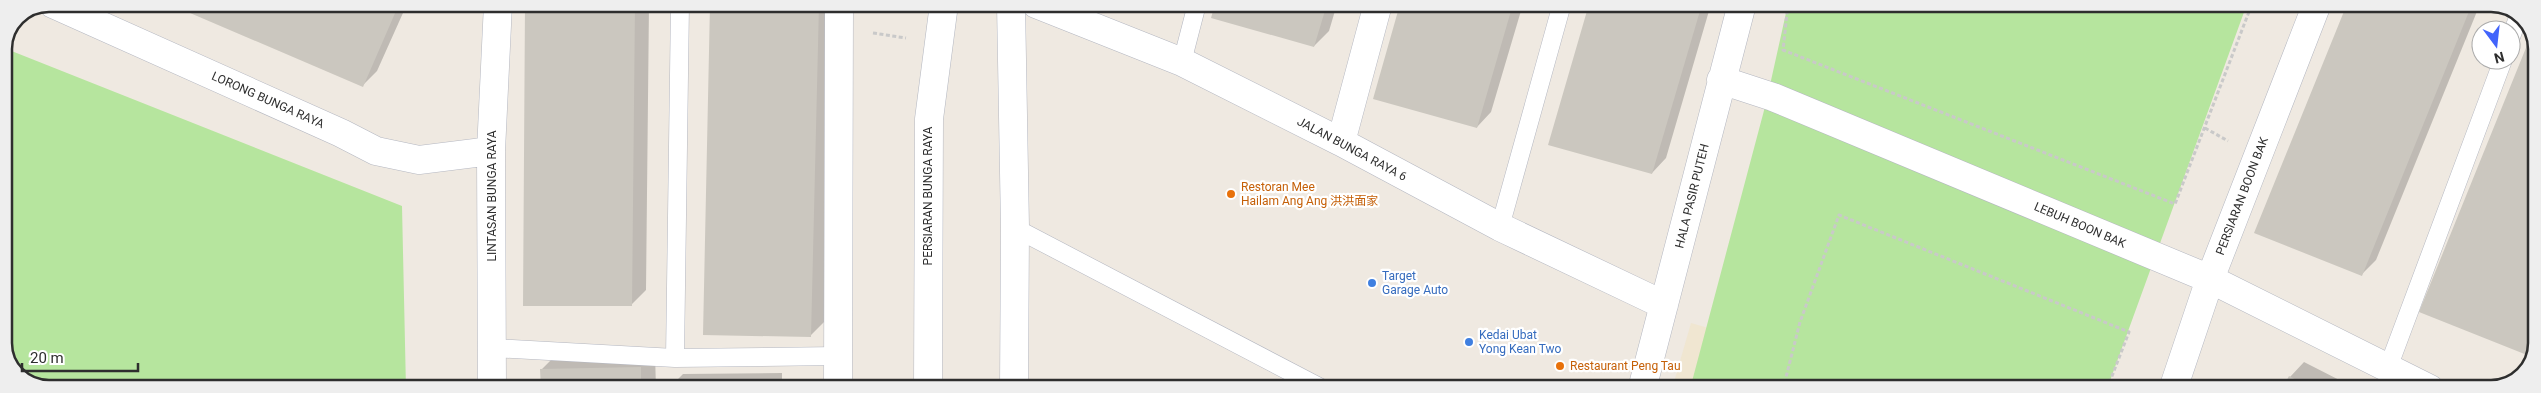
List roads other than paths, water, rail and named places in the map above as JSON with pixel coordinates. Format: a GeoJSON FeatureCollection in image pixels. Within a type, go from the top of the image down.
{"type":"FeatureCollection","features":[{"type":"Feature","properties":{"kind":"street","name":"LORONG BUNGA RAYA"},"geometry":{"type":"LineString","coordinates":[[71,12],[332,129],[376,151],[419,160],[491,151]]}},
{"type":"Feature","properties":{"kind":"street","name":"LINTASAN BUNGA RAYA"},"geometry":{"type":"LineString","coordinates":[[492,380],[491,151],[498,12]]}},
{"type":"Feature","properties":{"kind":"street","name":"PERSIARAN BUNGA RAYA"},"geometry":{"type":"LineString","coordinates":[[928,380],[929,120],[943,12]]}},
{"type":"Feature","properties":{"kind":"street"},"geometry":{"type":"LineString","coordinates":[[1011,12],[1015,228],[1014,380]]}},
{"type":"Feature","properties":{"kind":"street","name":"JALAN BUNGA RAYA 6"},"geometry":{"type":"LineString","coordinates":[[1057,12],[1182,62],[1341,142],[1500,227],[1664,305]]}},
{"type":"Feature","properties":{"kind":"street"},"geometry":{"type":"LineString","coordinates":[[1341,142],[1376,13]]}},
{"type":"Feature","properties":{"kind":"street","name":"HALA PASIR PUTEH"},"geometry":{"type":"LineString","coordinates":[[1644,380],[1740,13]]}},
{"type":"Feature","properties":{"kind":"street","name":"PERSIARAN BOON BAK"},"geometry":{"type":"LineString","coordinates":[[2176,380],[2210,279],[2314,13]]}},
{"type":"Feature","properties":{"kind":"street"},"geometry":{"type":"LineString","coordinates":[[838,380],[839,16]]}},
{"type":"Feature","properties":{"kind":"street","name":"LEBUH BOON BAK"},"geometry":{"type":"LineString","coordinates":[[1721,80],[1773,97],[2210,279],[2412,380]]}},
{"type":"Feature","properties":{"kind":"lane"},"geometry":{"type":"LineString","coordinates":[[675,358],[680,12]]}},
{"type":"Feature","properties":{"kind":"lane"},"geometry":{"type":"LineString","coordinates":[[1182,62],[1195,12]]}},
{"type":"Feature","properties":{"kind":"lane"},"geometry":{"type":"LineString","coordinates":[[1500,227],[1560,13]]}},
{"type":"Feature","properties":{"kind":"lane"},"geometry":{"type":"LineString","coordinates":[[2388,368],[2499,70]]}},
{"type":"Feature","properties":{"kind":"lane"},"geometry":{"type":"LineString","coordinates":[[1015,228],[1306,380]]}},
{"type":"Feature","properties":{"kind":"lane"},"geometry":{"type":"LineString","coordinates":[[493,348],[675,358],[838,356]]}},
{"type":"Feature","properties":{"kind":"place","name":"Restoran Mee Hailam Ang Ang 洪洪面家"},"geometry":{"type":"Point","coordinates":[1231,194]}},
{"type":"Feature","properties":{"kind":"place","name":"Target Garage Auto"},"geometry":{"type":"Point","coordinates":[1372,283]}},
{"type":"Feature","properties":{"kind":"place","name":"Kedai Ubat Yong Kean Two"},"geometry":{"type":"Point","coordinates":[1469,342]}},
{"type":"Feature","properties":{"kind":"place","name":"Restaurant Peng Tau"},"geometry":{"type":"Point","coordinates":[1560,366]}}]}
